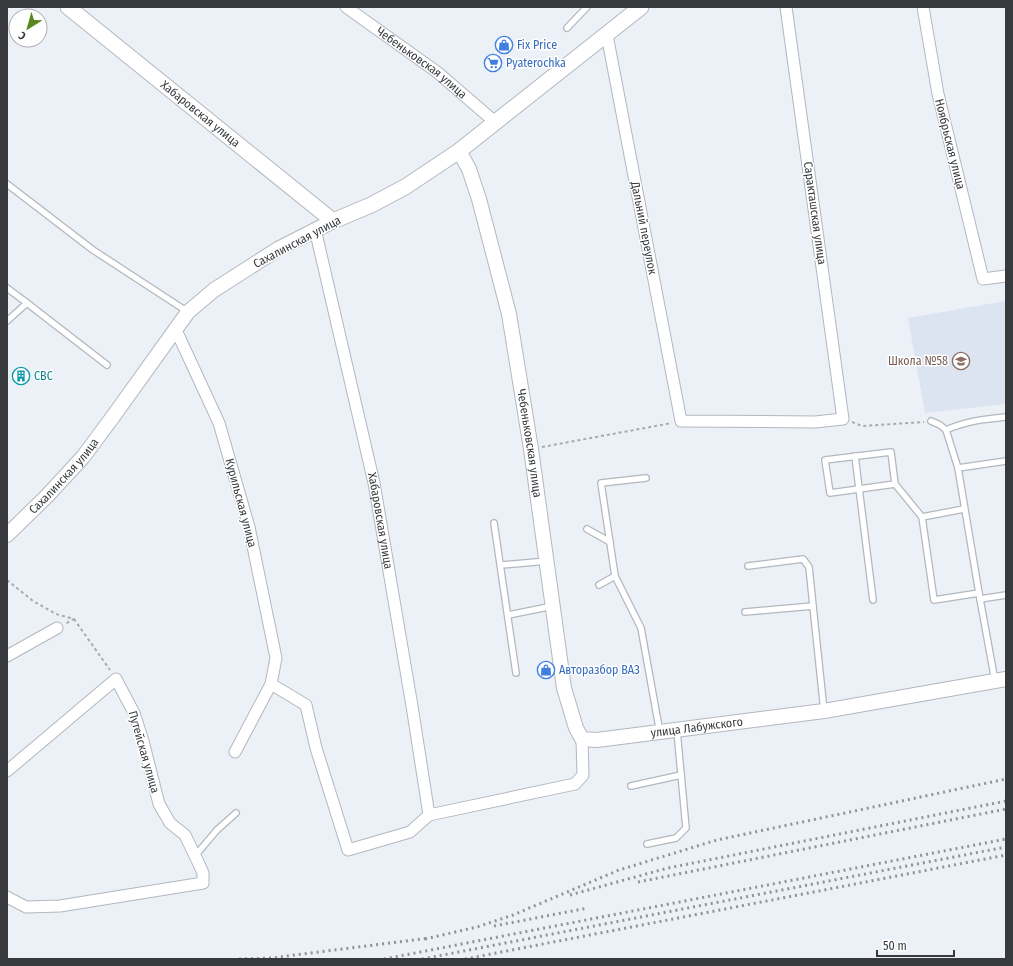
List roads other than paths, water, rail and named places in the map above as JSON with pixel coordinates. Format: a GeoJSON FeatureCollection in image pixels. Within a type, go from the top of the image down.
{"type":"FeatureCollection","features":[{"type":"Feature","properties":{"kind":"main road","name":"Хабаровская улица"},"geometry":{"type":"LineString","coordinates":[[68,7],[333,221]]}},
{"type":"Feature","properties":{"kind":"main road","name":"Сахалинская улица"},"geometry":{"type":"LineString","coordinates":[[333,221],[371,205],[405,187],[459,151],[641,7]]}},
{"type":"Feature","properties":{"kind":"street","name":"Чебеньковская улица"},"geometry":{"type":"LineString","coordinates":[[346,7],[437,72],[495,122]]}},
{"type":"Feature","properties":{"kind":"street","name":"Саракташская улица"},"geometry":{"type":"LineString","coordinates":[[681,421],[815,422],[843,419],[786,7]]}},
{"type":"Feature","properties":{"kind":"street","name":"Ноябрьская улица"},"geometry":{"type":"LineString","coordinates":[[923,7],[938,94],[983,279],[1006,276]]}},
{"type":"Feature","properties":{"kind":"street","name":"Дальний переулок"},"geometry":{"type":"LineString","coordinates":[[607,35],[681,421]]}},
{"type":"Feature","properties":{"kind":"street","name":"Чебеньковская улица"},"geometry":{"type":"LineString","coordinates":[[459,151],[469,169],[479,199],[509,314],[531,449],[564,688],[576,728],[582,739]]}},
{"type":"Feature","properties":{"kind":"street","name":"Сахалинская улица"},"geometry":{"type":"LineString","coordinates":[[7,535],[47,496],[83,457],[188,312],[214,290],[233,277],[278,249],[333,221]]}},
{"type":"Feature","properties":{"kind":"street","name":"Хабаровская улица"},"geometry":{"type":"LineString","coordinates":[[315,229],[374,482],[429,815]]}},
{"type":"Feature","properties":{"kind":"street","name":"Курильская улица"},"geometry":{"type":"LineString","coordinates":[[176,330],[219,422],[249,527],[276,658],[271,684],[235,752]]}},
{"type":"Feature","properties":{"kind":"street"},"geometry":{"type":"LineString","coordinates":[[7,656],[57,628]]}},
{"type":"Feature","properties":{"kind":"street","name":"Путейская улица"},"geometry":{"type":"LineString","coordinates":[[7,771],[116,679],[134,713],[159,804],[170,823],[185,835],[197,859],[202,873],[203,882],[60,906],[26,908],[7,897]]}},
{"type":"Feature","properties":{"kind":"street","name":"улица Лабужского"},"geometry":{"type":"LineString","coordinates":[[582,739],[597,740],[660,733],[824,711],[1001,680]]}},
{"type":"Feature","properties":{"kind":"street"},"geometry":{"type":"LineString","coordinates":[[271,684],[306,705],[316,748],[348,850],[410,832],[429,815],[575,784],[584,775],[582,739]]}},
{"type":"Feature","properties":{"kind":"lane"},"geometry":{"type":"LineString","coordinates":[[567,28],[587,7]]}},
{"type":"Feature","properties":{"kind":"lane"},"geometry":{"type":"LineString","coordinates":[[7,184],[93,250],[188,312]]}},
{"type":"Feature","properties":{"kind":"lane"},"geometry":{"type":"LineString","coordinates":[[7,288],[107,365]]}},
{"type":"Feature","properties":{"kind":"lane"},"geometry":{"type":"LineString","coordinates":[[7,321],[27,303]]}},
{"type":"Feature","properties":{"kind":"lane"},"geometry":{"type":"LineString","coordinates":[[946,430],[959,424],[975,420],[1006,418]]}},
{"type":"Feature","properties":{"kind":"lane"},"geometry":{"type":"LineString","coordinates":[[931,421],[940,425],[946,430],[958,468],[979,596],[1001,680]]}},
{"type":"Feature","properties":{"kind":"lane"},"geometry":{"type":"LineString","coordinates":[[895,484],[830,493],[825,460],[891,452],[895,484],[922,517],[934,600],[1006,595]]}},
{"type":"Feature","properties":{"kind":"lane"},"geometry":{"type":"LineString","coordinates":[[855,456],[873,600]]}},
{"type":"Feature","properties":{"kind":"lane"},"geometry":{"type":"LineString","coordinates":[[958,468],[1006,461]]}},
{"type":"Feature","properties":{"kind":"lane"},"geometry":{"type":"LineString","coordinates":[[646,478],[601,483],[615,576],[641,628],[660,733]]}},
{"type":"Feature","properties":{"kind":"lane"},"geometry":{"type":"LineString","coordinates":[[922,517],[964,509]]}},
{"type":"Feature","properties":{"kind":"lane"},"geometry":{"type":"LineString","coordinates":[[494,523],[516,673]]}},
{"type":"Feature","properties":{"kind":"lane"},"geometry":{"type":"LineString","coordinates":[[587,529],[610,542]]}},
{"type":"Feature","properties":{"kind":"lane"},"geometry":{"type":"LineString","coordinates":[[748,566],[803,559],[808,567],[824,711]]}},
{"type":"Feature","properties":{"kind":"lane"},"geometry":{"type":"LineString","coordinates":[[501,565],[547,561]]}},
{"type":"Feature","properties":{"kind":"lane"},"geometry":{"type":"LineString","coordinates":[[599,585],[615,576]]}},
{"type":"Feature","properties":{"kind":"lane"},"geometry":{"type":"LineString","coordinates":[[508,615],[553,606]]}},
{"type":"Feature","properties":{"kind":"lane"},"geometry":{"type":"LineString","coordinates":[[745,612],[813,606]]}},
{"type":"Feature","properties":{"kind":"lane"},"geometry":{"type":"LineString","coordinates":[[647,844],[676,838],[686,828],[677,730]]}},
{"type":"Feature","properties":{"kind":"lane"},"geometry":{"type":"LineString","coordinates":[[631,786],[681,775]]}},
{"type":"Feature","properties":{"kind":"lane"},"geometry":{"type":"LineString","coordinates":[[197,859],[217,830],[236,813]]}},
{"type":"Feature","properties":{"kind":"railway"},"geometry":{"type":"LineString","coordinates":[[425,939],[477,927],[513,915],[619,870],[717,840],[1006,779]]}},
{"type":"Feature","properties":{"kind":"railway"},"geometry":{"type":"LineString","coordinates":[[570,895],[668,868],[1006,801]]}},
{"type":"Feature","properties":{"kind":"railway"},"geometry":{"type":"LineString","coordinates":[[638,882],[1006,809]]}},
{"type":"Feature","properties":{"kind":"railway"},"geometry":{"type":"LineString","coordinates":[[384,959],[1006,839]]}},
{"type":"Feature","properties":{"kind":"railway"},"geometry":{"type":"LineString","coordinates":[[422,959],[1006,847]]}},
{"type":"Feature","properties":{"kind":"railway"},"geometry":{"type":"LineString","coordinates":[[465,959],[1006,855]]}},
{"type":"Feature","properties":{"kind":"railway"},"geometry":{"type":"LineString","coordinates":[[494,926],[588,908]]}},
{"type":"Feature","properties":{"kind":"railway"},"geometry":{"type":"LineString","coordinates":[[239,959],[272,958],[429,938]]}},
{"type":"Feature","properties":{"kind":"place","name":"Fix Price"},"geometry":{"type":"Point","coordinates":[504,45]}},
{"type":"Feature","properties":{"kind":"place","name":"Pyaterochka"},"geometry":{"type":"Point","coordinates":[493,63]}},
{"type":"Feature","properties":{"kind":"place","name":"Школа №58"},"geometry":{"type":"Point","coordinates":[961,361]}},
{"type":"Feature","properties":{"kind":"place","name":"СВС"},"geometry":{"type":"Point","coordinates":[21,376]}},
{"type":"Feature","properties":{"kind":"place","name":"Авторазбор ВАЗ"},"geometry":{"type":"Point","coordinates":[546,670]}}]}
